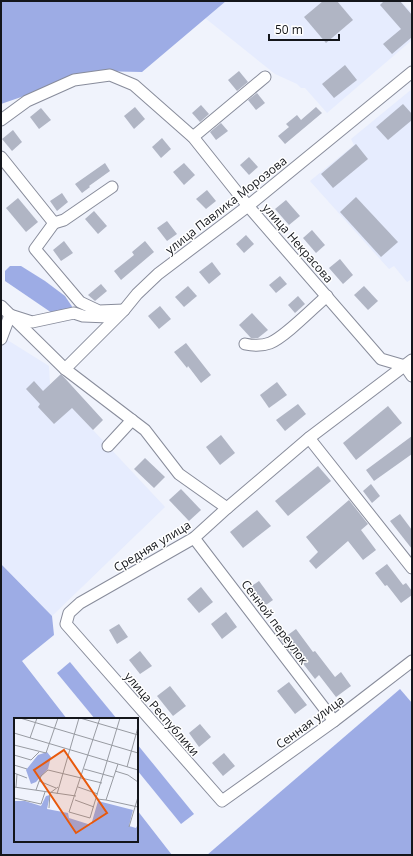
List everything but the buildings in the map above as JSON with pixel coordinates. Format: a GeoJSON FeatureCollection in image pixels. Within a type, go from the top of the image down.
{"type":"FeatureCollection","features":[{"type":"Feature","properties":{"kind":"street","name":"улица Павлика Морозова"},"geometry":{"type":"LineString","coordinates":[[65,370],[158,274],[248,206],[412,72]]}},
{"type":"Feature","properties":{"kind":"street","name":"улица Некрасова"},"geometry":{"type":"LineString","coordinates":[[1,120],[27,101],[74,80],[110,75],[134,85],[193,137],[248,206],[382,359],[408,363]]}},
{"type":"Feature","properties":{"kind":"street"},"geometry":{"type":"LineString","coordinates":[[193,137],[265,77]]}},
{"type":"Feature","properties":{"kind":"street"},"geometry":{"type":"LineString","coordinates":[[1,157],[54,223]]}},
{"type":"Feature","properties":{"kind":"street"},"geometry":{"type":"LineString","coordinates":[[112,186],[64,220],[54,223],[35,249],[80,302],[99,311],[124,310]]}},
{"type":"Feature","properties":{"kind":"street"},"geometry":{"type":"LineString","coordinates":[[245,344],[256,346],[271,342],[283,335],[327,296]]}},
{"type":"Feature","properties":{"kind":"street"},"geometry":{"type":"LineString","coordinates":[[1,306],[65,370],[145,430],[179,474],[227,508]]}},
{"type":"Feature","properties":{"kind":"street"},"geometry":{"type":"LineString","coordinates":[[10,315],[32,322],[74,314],[107,318],[124,310]]}},
{"type":"Feature","properties":{"kind":"street"},"geometry":{"type":"LineString","coordinates":[[1,339],[10,315]]}},
{"type":"Feature","properties":{"kind":"street"},"geometry":{"type":"LineString","coordinates":[[408,363],[412,376]]}},
{"type":"Feature","properties":{"kind":"street","name":"Средняя улица"},"geometry":{"type":"LineString","coordinates":[[84,643],[66,624],[69,613],[80,603],[194,538],[309,438],[408,363]]}},
{"type":"Feature","properties":{"kind":"street"},"geometry":{"type":"LineString","coordinates":[[108,446],[132,420]]}},
{"type":"Feature","properties":{"kind":"street"},"geometry":{"type":"LineString","coordinates":[[309,438],[412,568]]}},
{"type":"Feature","properties":{"kind":"street","name":"Сенной переулок"},"geometry":{"type":"LineString","coordinates":[[194,538],[334,721]]}},
{"type":"Feature","properties":{"kind":"street","name":"улица Республики"},"geometry":{"type":"LineString","coordinates":[[84,643],[222,801]]}},
{"type":"Feature","properties":{"kind":"street","name":"Сенная улица"},"geometry":{"type":"LineString","coordinates":[[222,801],[411,664]]}},
{"type":"Feature","properties":{"kind":"shaded area"},"geometry":{"type":"Polygon","coordinates":[[[1,1],[226,1],[142,72],[92,71],[1,104],[1,1]]]}},
{"type":"Feature","properties":{"kind":"shaded area"},"geometry":{"type":"Polygon","coordinates":[[[226,1],[401,1],[412,13],[412,40],[327,113],[305,88],[301,88],[297,84],[275,74],[205,18],[226,1]]]}},
{"type":"Feature","properties":{"kind":"shaded area"},"geometry":{"type":"Polygon","coordinates":[[[412,89],[412,279],[407,282],[394,266],[389,269],[310,181],[354,145],[351,139],[412,89]]]}},
{"type":"Feature","properties":{"kind":"shaded area"},"geometry":{"type":"Polygon","coordinates":[[[10,266],[21,266],[45,281],[65,296],[73,308],[52,313],[5,281],[5,271],[10,266]]]}},
{"type":"Feature","properties":{"kind":"shaded area"},"geometry":{"type":"Polygon","coordinates":[[[1,336],[49,366],[50,384],[165,507],[52,616],[1,564],[1,336]]]}},
{"type":"Feature","properties":{"kind":"shaded area"},"geometry":{"type":"Polygon","coordinates":[[[1,564],[52,616],[54,635],[22,661],[66,718],[14,718],[14,842],[138,842],[138,811],[172,855],[1,855],[1,564]]]}},
{"type":"Feature","properties":{"kind":"shaded area"},"geometry":{"type":"Polygon","coordinates":[[[70,662],[116,718],[94,718],[57,673],[70,662]]]}},
{"type":"Feature","properties":{"kind":"shaded area"},"geometry":{"type":"Polygon","coordinates":[[[400,689],[412,703],[412,855],[207,855],[400,689]]]}},
{"type":"Feature","properties":{"kind":"shaded area"},"geometry":{"type":"Polygon","coordinates":[[[138,745],[194,814],[181,824],[138,771],[138,745]]]}}]}
